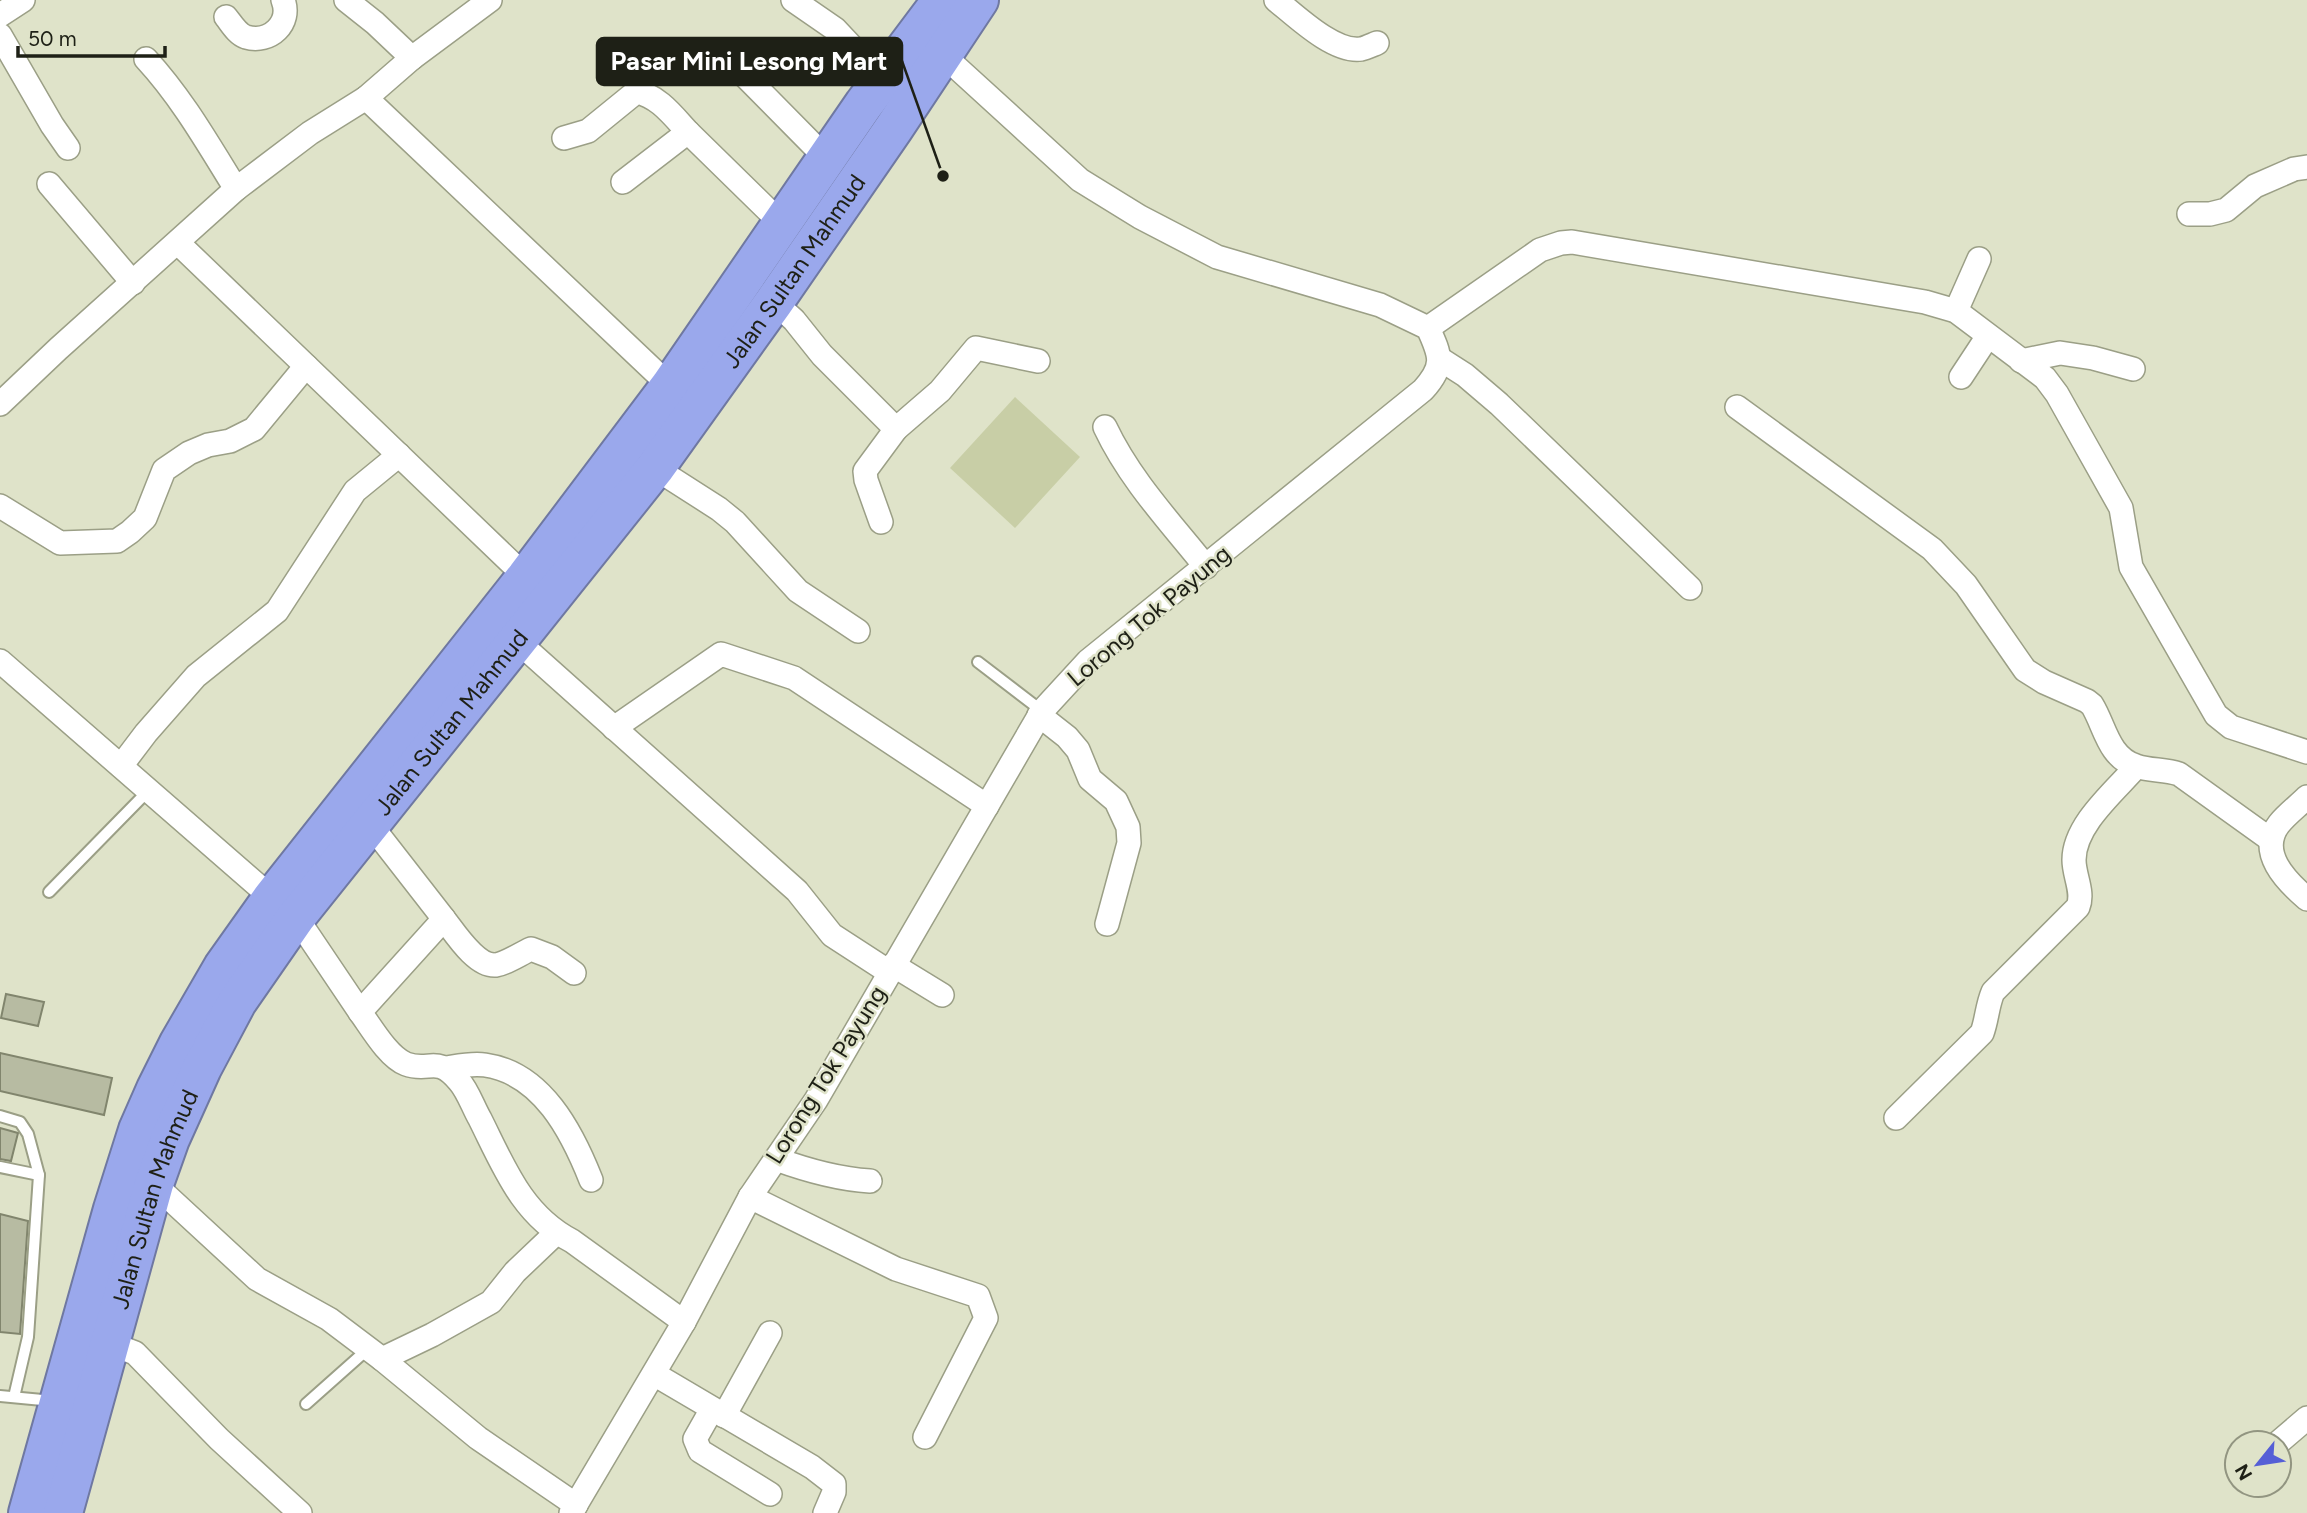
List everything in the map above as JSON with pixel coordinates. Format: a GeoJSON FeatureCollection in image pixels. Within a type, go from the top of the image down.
{"type":"FeatureCollection","features":[{"type":"Feature","properties":{"kind":"highway","name":"Jalan Sultan Mahmud"},"geometry":{"type":"LineString","coordinates":[[58,1513],[153,1184],[202,1068],[284,907],[670,386],[873,91],[942,0]]}},
{"type":"Feature","properties":{"kind":"highway","name":"Jalan Sultan Mahmud"},"geometry":{"type":"LineString","coordinates":[[58,1513],[59,1402],[113,1209],[138,1130],[156,1089],[223,967],[370,824],[655,468],[774,302],[979,0]]}},
{"type":"Feature","properties":{"kind":"highway"},"geometry":{"type":"LineString","coordinates":[[873,91],[894,128]]}},
{"type":"Feature","properties":{"kind":"street"},"geometry":{"type":"LineString","coordinates":[[0,15],[23,0]]}},
{"type":"Feature","properties":{"kind":"street"},"geometry":{"type":"LineString","coordinates":[[226,17],[237,31],[246,37],[264,37],[277,31],[286,19],[283,0]]}},
{"type":"Feature","properties":{"kind":"street"},"geometry":{"type":"LineString","coordinates":[[346,0],[412,58]]}},
{"type":"Feature","properties":{"kind":"street"},"geometry":{"type":"LineString","coordinates":[[0,404],[236,189],[310,133],[366,98],[412,58],[490,0]]}},
{"type":"Feature","properties":{"kind":"street"},"geometry":{"type":"LineString","coordinates":[[793,0],[835,29],[873,91]]}},
{"type":"Feature","properties":{"kind":"street"},"geometry":{"type":"LineString","coordinates":[[1276,0],[1315,31],[1342,47],[1360,49],[1377,43]]}},
{"type":"Feature","properties":{"kind":"street"},"geometry":{"type":"LineString","coordinates":[[0,35],[68,148]]}},
{"type":"Feature","properties":{"kind":"street"},"geometry":{"type":"LineString","coordinates":[[943,55],[1080,180],[1140,217],[1217,257],[1380,305],[1428,328],[1440,359],[1465,375],[1499,404],[1690,588]]}},
{"type":"Feature","properties":{"kind":"street"},"geometry":{"type":"LineString","coordinates":[[146,59],[197,125],[236,189]]}},
{"type":"Feature","properties":{"kind":"street"},"geometry":{"type":"LineString","coordinates":[[745,76],[826,158]]}},
{"type":"Feature","properties":{"kind":"street"},"geometry":{"type":"LineString","coordinates":[[564,138],[588,131],[636,92],[644,93],[666,108],[781,223]]}},
{"type":"Feature","properties":{"kind":"street"},"geometry":{"type":"LineString","coordinates":[[366,98],[670,386]]}},
{"type":"Feature","properties":{"kind":"street"},"geometry":{"type":"LineString","coordinates":[[623,182],[688,132]]}},
{"type":"Feature","properties":{"kind":"street"},"geometry":{"type":"LineString","coordinates":[[2189,214],[2210,214],[2226,210],[2255,186],[2294,169],[2307,167]]}},
{"type":"Feature","properties":{"kind":"street"},"geometry":{"type":"LineString","coordinates":[[50,184],[133,283]]}},
{"type":"Feature","properties":{"kind":"street"},"geometry":{"type":"LineString","coordinates":[[1428,328],[1540,250],[1572,242],[1925,302],[1956,312],[2045,378],[2057,394],[2118,500],[2124,517],[2127,554],[2131,567],[2216,715],[2231,727],[2307,752]]}},
{"type":"Feature","properties":{"kind":"street"},"geometry":{"type":"LineString","coordinates":[[177,243],[526,577]]}},
{"type":"Feature","properties":{"kind":"street"},"geometry":{"type":"LineString","coordinates":[[1956,312],[1979,259]]}},
{"type":"Feature","properties":{"kind":"street"},"geometry":{"type":"LineString","coordinates":[[774,302],[794,320],[822,355],[896,429]]}},
{"type":"Feature","properties":{"kind":"street"},"geometry":{"type":"LineString","coordinates":[[1961,377],[1988,335]]}},
{"type":"Feature","properties":{"kind":"street"},"geometry":{"type":"LineString","coordinates":[[881,522],[865,471],[896,429],[940,391],[976,348],[1038,361]]}},
{"type":"Feature","properties":{"kind":"street"},"geometry":{"type":"LineString","coordinates":[[2021,361],[2060,353],[2093,358],[2133,369]]}},
{"type":"Feature","properties":{"kind":"street","name":"Lorong Tok Payung"},"geometry":{"type":"LineString","coordinates":[[573,1509],[684,1322],[750,1197],[816,1100],[1040,713],[1088,661],[1423,390],[1436,376],[1440,359]]}},
{"type":"Feature","properties":{"kind":"street"},"geometry":{"type":"LineString","coordinates":[[0,506],[60,543],[117,541],[145,518],[163,470],[190,453],[208,445],[230,441],[254,429],[306,366]]}},
{"type":"Feature","properties":{"kind":"street"},"geometry":{"type":"LineString","coordinates":[[1737,407],[1932,549],[1966,585],[2025,670],[2044,682],[2087,701],[2095,711],[2113,749],[2122,759],[2136,767],[2162,769],[2179,774],[2271,840]]}},
{"type":"Feature","properties":{"kind":"street"},"geometry":{"type":"LineString","coordinates":[[1105,428],[1118,454],[1141,488],[1206,567]]}},
{"type":"Feature","properties":{"kind":"street"},"geometry":{"type":"LineString","coordinates":[[121,766],[196,676],[277,611],[355,491],[399,455]]}},
{"type":"Feature","properties":{"kind":"street"},"geometry":{"type":"LineString","coordinates":[[655,468],[727,516],[799,591],[858,631]]}},
{"type":"Feature","properties":{"kind":"street"},"geometry":{"type":"LineString","coordinates":[[516,640],[797,891],[832,935],[942,995]]}},
{"type":"Feature","properties":{"kind":"street"},"geometry":{"type":"LineString","coordinates":[[614,729],[720,654],[794,678],[987,806]]}},
{"type":"Feature","properties":{"kind":"street"},"geometry":{"type":"LineString","coordinates":[[0,660],[284,907],[379,1039],[403,1063],[413,1066],[437,1064],[447,1068],[461,1083],[509,1178],[536,1216],[556,1233],[572,1241],[684,1322]]}},
{"type":"Feature","properties":{"kind":"street"},"geometry":{"type":"LineString","coordinates":[[1040,713],[1078,750],[1090,779],[1116,801],[1128,827],[1129,843],[1107,924]]}},
{"type":"Feature","properties":{"kind":"street"},"geometry":{"type":"LineString","coordinates":[[1896,1118],[1982,1033],[1993,992],[2078,908],[2081,897],[2074,858],[2082,828],[2136,767]]}},
{"type":"Feature","properties":{"kind":"street"},"geometry":{"type":"LineString","coordinates":[[2307,797],[2278,826],[2271,840],[2272,855],[2280,871],[2307,899]]}},
{"type":"Feature","properties":{"kind":"street"},"geometry":{"type":"LineString","coordinates":[[370,824],[473,956],[488,965],[499,964],[531,949],[552,957],[574,973]]}},
{"type":"Feature","properties":{"kind":"street"},"geometry":{"type":"LineString","coordinates":[[360,1012],[444,919]]}},
{"type":"Feature","properties":{"kind":"street"},"geometry":{"type":"LineString","coordinates":[[447,1068],[487,1065],[514,1075],[536,1088],[570,1132],[591,1180]]}},
{"type":"Feature","properties":{"kind":"street"},"geometry":{"type":"LineString","coordinates":[[776,1159],[806,1170],[870,1181]]}},
{"type":"Feature","properties":{"kind":"street"},"geometry":{"type":"LineString","coordinates":[[153,1184],[257,1279],[329,1319],[376,1353],[478,1438],[573,1509]]}},
{"type":"Feature","properties":{"kind":"street"},"geometry":{"type":"LineString","coordinates":[[750,1197],[896,1269],[978,1296],[986,1318],[925,1437]]}},
{"type":"Feature","properties":{"kind":"street"},"geometry":{"type":"LineString","coordinates":[[376,1353],[432,1335],[491,1302],[515,1272],[556,1233]]}},
{"type":"Feature","properties":{"kind":"street"},"geometry":{"type":"LineString","coordinates":[[770,1333],[718,1413],[695,1438],[700,1451],[770,1494]]}},
{"type":"Feature","properties":{"kind":"street"},"geometry":{"type":"LineString","coordinates":[[109,1343],[135,1353],[219,1439],[300,1513]]}},
{"type":"Feature","properties":{"kind":"street"},"geometry":{"type":"LineString","coordinates":[[654,1374],[830,1480],[834,1485],[834,1493],[825,1513]]}},
{"type":"Feature","properties":{"kind":"street"},"geometry":{"type":"LineString","coordinates":[[2293,1430],[2307,1418]]}},
{"type":"Feature","properties":{"kind":"lane"},"geometry":{"type":"LineString","coordinates":[[978,662],[1040,713]]}},
{"type":"Feature","properties":{"kind":"lane"},"geometry":{"type":"LineString","coordinates":[[49,892],[149,790]]}},
{"type":"Feature","properties":{"kind":"lane"},"geometry":{"type":"LineString","coordinates":[[0,1116],[20,1122],[28,1134],[38,1175],[28,1337],[14,1397]]}},
{"type":"Feature","properties":{"kind":"lane"},"geometry":{"type":"LineString","coordinates":[[0,1167],[38,1175]]}},
{"type":"Feature","properties":{"kind":"lane"},"geometry":{"type":"LineString","coordinates":[[306,1404],[376,1353]]}},
{"type":"Feature","properties":{"kind":"lane"},"geometry":{"type":"LineString","coordinates":[[0,1396],[59,1402]]}},
{"type":"Feature","properties":{"kind":"green space"},"geometry":{"type":"Polygon","coordinates":[[[1015,397],[1080,457],[1015,528],[950,468],[1015,397]]]}},
{"type":"Feature","properties":{"kind":"building"},"geometry":{"type":"Polygon","coordinates":[[[6,994],[44,1002],[38,1026],[1,1018],[6,994]]]}},
{"type":"Feature","properties":{"kind":"building"},"geometry":{"type":"Polygon","coordinates":[[[0,1053],[112,1078],[104,1115],[0,1091],[0,1053]]]}},
{"type":"Feature","properties":{"kind":"building"},"geometry":{"type":"Polygon","coordinates":[[[0,1128],[18,1133],[11,1161],[0,1159],[0,1128]]]}},
{"type":"Feature","properties":{"kind":"building"},"geometry":{"type":"Polygon","coordinates":[[[0,1214],[28,1221],[20,1334],[0,1332],[0,1214]]]}},
{"type":"Feature","properties":{"kind":"place","name":"Pasar Mini Lesong Mart"},"geometry":{"type":"Point","coordinates":[943,176]}}]}
